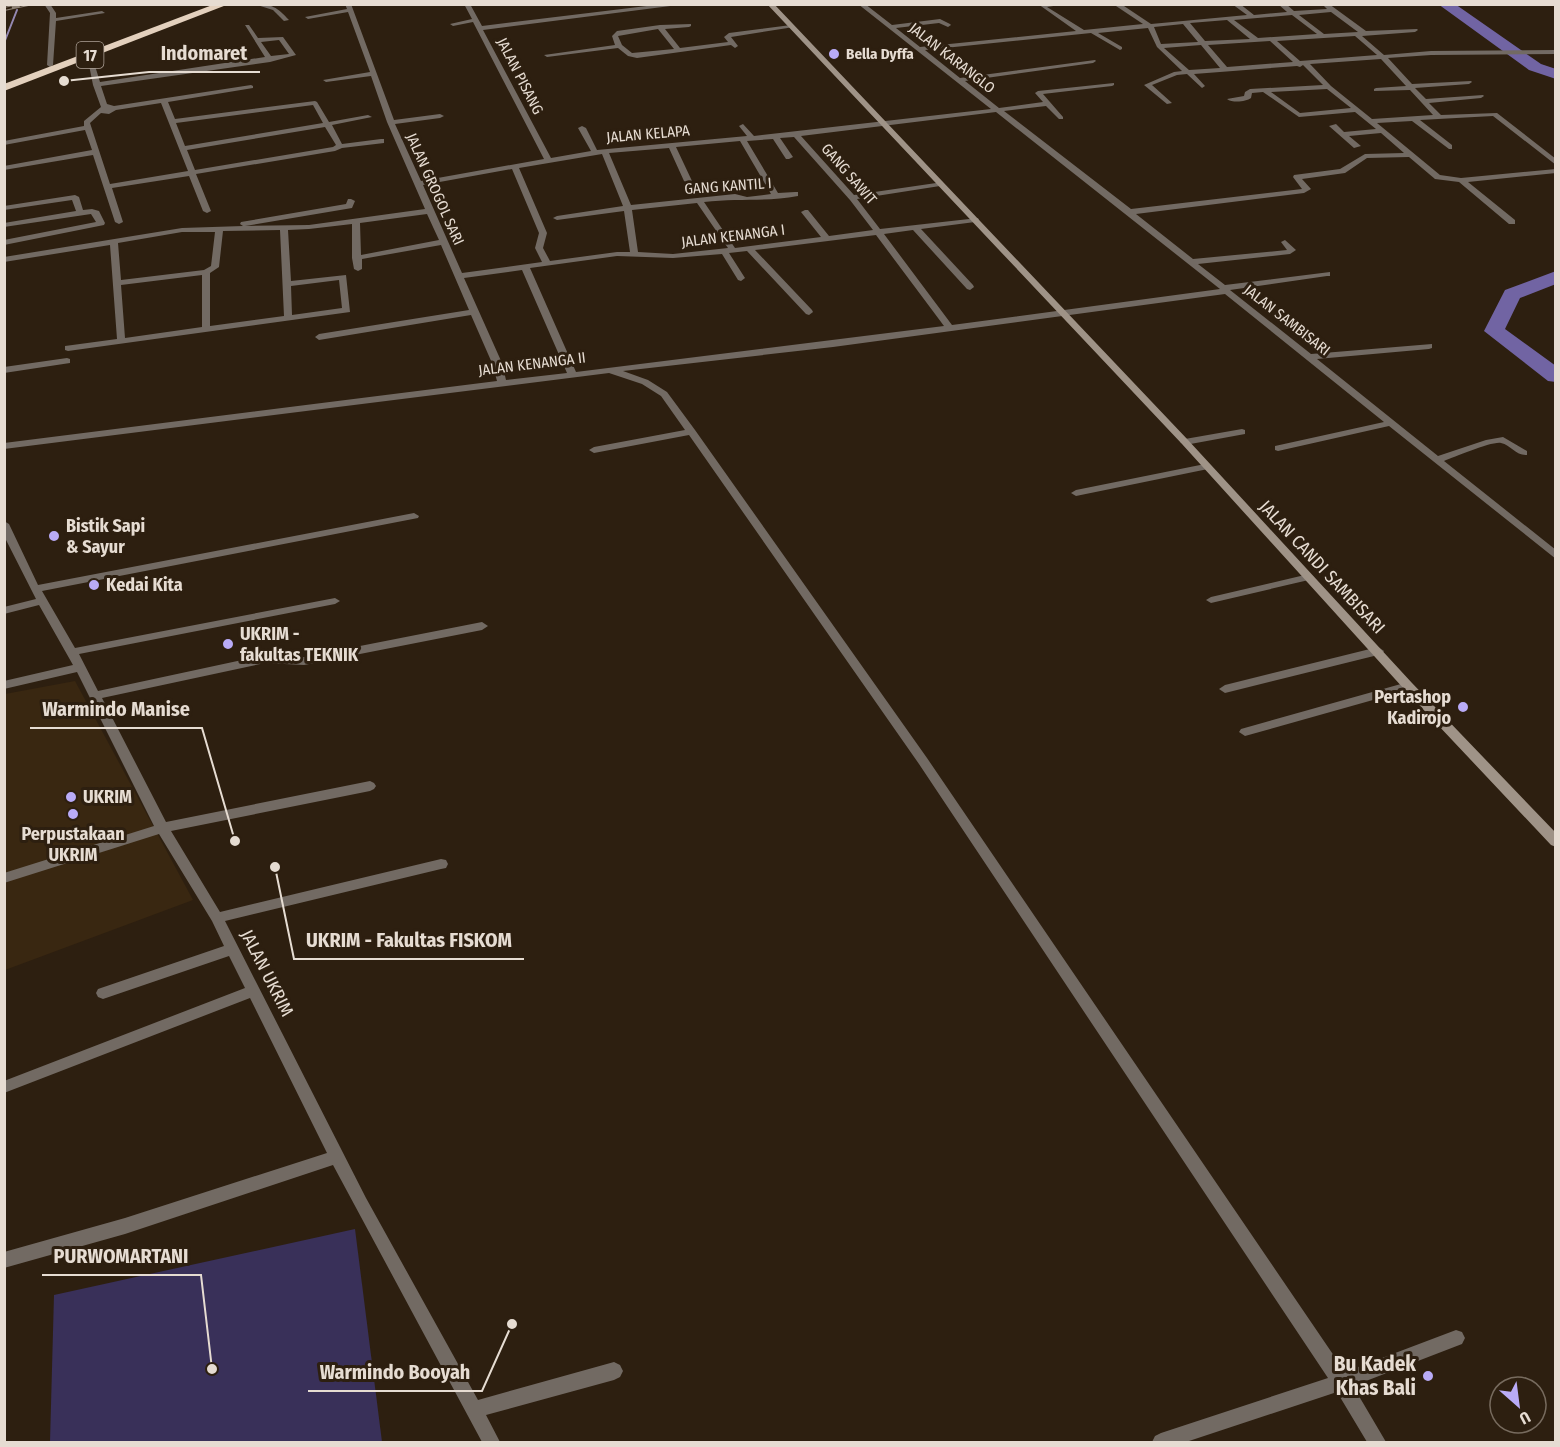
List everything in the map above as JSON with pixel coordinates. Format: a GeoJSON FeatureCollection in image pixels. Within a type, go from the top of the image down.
{"type":"FeatureCollection","features":[{"type":"Feature","properties":{"kind":"highway","name":"17"},"geometry":{"type":"LineString","coordinates":[[4,82],[211,4]]}},
{"type":"Feature","properties":{"kind":"highway","name":"17"},"geometry":{"type":"LineString","coordinates":[[4,88],[225,4]]}},
{"type":"Feature","properties":{"kind":"street"},"geometry":{"type":"LineString","coordinates":[[47,4],[53,17],[50,65]]}},
{"type":"Feature","properties":{"kind":"street"},"geometry":{"type":"LineString","coordinates":[[257,4],[275,9],[286,20]]}},
{"type":"Feature","properties":{"kind":"street","name":"JALAN PISANG"},"geometry":{"type":"LineString","coordinates":[[467,4],[548,160]]}},
{"type":"Feature","properties":{"kind":"street"},"geometry":{"type":"LineString","coordinates":[[589,4],[595,14]]}},
{"type":"Feature","properties":{"kind":"street"},"geometry":{"type":"LineString","coordinates":[[630,4],[636,10]]}},
{"type":"Feature","properties":{"kind":"street","name":"JALAN CANDI SAMBISARI"},"geometry":{"type":"LineString","coordinates":[[770,4],[1185,442],[1205,467],[1408,686],[1556,842]]}},
{"type":"Feature","properties":{"kind":"street","name":"JALAN KARANGLO"},"geometry":{"type":"LineString","coordinates":[[861,4],[998,110]]}},
{"type":"Feature","properties":{"kind":"street"},"geometry":{"type":"LineString","coordinates":[[1042,6],[1063,4]]}},
{"type":"Feature","properties":{"kind":"street"},"geometry":{"type":"LineString","coordinates":[[1116,4],[1150,26],[1159,46],[1202,86]]}},
{"type":"Feature","properties":{"kind":"street"},"geometry":{"type":"LineString","coordinates":[[1235,4],[1252,16]]}},
{"type":"Feature","properties":{"kind":"street"},"geometry":{"type":"LineString","coordinates":[[1281,4],[1323,36]]}},
{"type":"Feature","properties":{"kind":"street"},"geometry":{"type":"LineString","coordinates":[[453,24],[479,24],[680,5]]}},
{"type":"Feature","properties":{"kind":"street"},"geometry":{"type":"LineString","coordinates":[[53,17],[94,6]]}},
{"type":"Feature","properties":{"kind":"street"},"geometry":{"type":"LineString","coordinates":[[1042,6],[1082,32]]}},
{"type":"Feature","properties":{"kind":"street"},"geometry":{"type":"LineString","coordinates":[[308,17],[349,7]]}},
{"type":"Feature","properties":{"kind":"street","name":"JALAN GROGOL SARI"},"geometry":{"type":"LineString","coordinates":[[349,7],[391,122],[497,363],[502,383]]}},
{"type":"Feature","properties":{"kind":"street"},"geometry":{"type":"LineString","coordinates":[[919,49],[1032,36],[1292,13],[1330,7],[1360,34],[1438,116]]}},
{"type":"Feature","properties":{"kind":"street"},"geometry":{"type":"LineString","coordinates":[[53,17],[102,13]]}},
{"type":"Feature","properties":{"kind":"street"},"geometry":{"type":"LineString","coordinates":[[1228,18],[1256,40]]}},
{"type":"Feature","properties":{"kind":"street"},"geometry":{"type":"LineString","coordinates":[[890,27],[940,21],[948,25]]}},
{"type":"Feature","properties":{"kind":"street"},"geometry":{"type":"LineString","coordinates":[[1185,22],[1225,69]]}},
{"type":"Feature","properties":{"kind":"street"},"geometry":{"type":"LineString","coordinates":[[247,26],[270,60]]}},
{"type":"Feature","properties":{"kind":"street"},"geometry":{"type":"LineString","coordinates":[[689,26],[660,27],[617,33],[615,36],[619,46],[633,56],[734,46],[727,37],[729,35],[791,27]]}},
{"type":"Feature","properties":{"kind":"street"},"geometry":{"type":"LineString","coordinates":[[660,27],[679,51]]}},
{"type":"Feature","properties":{"kind":"street"},"geometry":{"type":"LineString","coordinates":[[1159,46],[1415,30]]}},
{"type":"Feature","properties":{"kind":"street"},"geometry":{"type":"LineString","coordinates":[[1091,31],[1120,48]]}},
{"type":"Feature","properties":{"kind":"street"},"geometry":{"type":"LineString","coordinates":[[96,85],[270,60],[292,54],[281,38],[258,40]]}},
{"type":"Feature","properties":{"kind":"street"},"geometry":{"type":"LineString","coordinates":[[1271,39],[1434,175],[1461,180],[1556,171]]}},
{"type":"Feature","properties":{"kind":"street"},"geometry":{"type":"LineString","coordinates":[[547,55],[619,46]]}},
{"type":"Feature","properties":{"kind":"street"},"geometry":{"type":"LineString","coordinates":[[1169,103],[1150,90],[1152,82],[1188,72],[1303,65],[1382,57],[1430,49],[1508,53],[1556,52]]}},
{"type":"Feature","properties":{"kind":"street"},"geometry":{"type":"LineString","coordinates":[[89,56],[102,109]]}},
{"type":"Feature","properties":{"kind":"street"},"geometry":{"type":"LineString","coordinates":[[958,80],[1093,60]]}},
{"type":"Feature","properties":{"kind":"street"},"geometry":{"type":"LineString","coordinates":[[326,80],[372,74]]}},
{"type":"Feature","properties":{"kind":"street"},"geometry":{"type":"LineString","coordinates":[[1376,90],[1469,82]]}},
{"type":"Feature","properties":{"kind":"street"},"geometry":{"type":"LineString","coordinates":[[1061,118],[1038,93],[1112,84]]}},
{"type":"Feature","properties":{"kind":"street"},"geometry":{"type":"LineString","coordinates":[[102,109],[109,112],[114,108],[251,87]]}},
{"type":"Feature","properties":{"kind":"street"},"geometry":{"type":"LineString","coordinates":[[1230,99],[1248,98],[1247,93],[1250,91],[1329,87]]}},
{"type":"Feature","properties":{"kind":"street"},"geometry":{"type":"LineString","coordinates":[[1264,91],[1299,115],[1356,110]]}},
{"type":"Feature","properties":{"kind":"street"},"geometry":{"type":"LineString","coordinates":[[1424,101],[1481,96]]}},
{"type":"Feature","properties":{"kind":"street"},"geometry":{"type":"LineString","coordinates":[[164,101],[207,211]]}},
{"type":"Feature","properties":{"kind":"street"},"geometry":{"type":"LineString","coordinates":[[171,122],[310,103],[318,105],[340,146]]}},
{"type":"Feature","properties":{"kind":"street","name":"JALAN KELAPA"},"geometry":{"type":"LineString","coordinates":[[417,184],[595,152],[796,135],[1046,104]]}},
{"type":"Feature","properties":{"kind":"street"},"geometry":{"type":"LineString","coordinates":[[102,109],[88,119],[88,127],[119,222]]}},
{"type":"Feature","properties":{"kind":"street","name":"JALAN SAMBISARI"},"geometry":{"type":"LineString","coordinates":[[998,110],[1129,212],[1556,556]]}},
{"type":"Feature","properties":{"kind":"street"},"geometry":{"type":"LineString","coordinates":[[1369,121],[1488,112],[1499,115],[1556,163]]}},
{"type":"Feature","properties":{"kind":"street"},"geometry":{"type":"LineString","coordinates":[[391,122],[440,116]]}},
{"type":"Feature","properties":{"kind":"street"},"geometry":{"type":"LineString","coordinates":[[182,148],[368,117]]}},
{"type":"Feature","properties":{"kind":"street"},"geometry":{"type":"LineString","coordinates":[[1413,118],[1449,147]]}},
{"type":"Feature","properties":{"kind":"street"},"geometry":{"type":"LineString","coordinates":[[743,126],[752,138]]}},
{"type":"Feature","properties":{"kind":"street"},"geometry":{"type":"LineString","coordinates":[[1333,126],[1357,146]]}},
{"type":"Feature","properties":{"kind":"street"},"geometry":{"type":"LineString","coordinates":[[4,143],[88,127]]}},
{"type":"Feature","properties":{"kind":"street"},"geometry":{"type":"LineString","coordinates":[[582,128],[595,152]]}},
{"type":"Feature","properties":{"kind":"street"},"geometry":{"type":"LineString","coordinates":[[1342,134],[1381,131]]}},
{"type":"Feature","properties":{"kind":"street","name":"GANG SAWIT"},"geometry":{"type":"LineString","coordinates":[[796,135],[853,197],[949,327]]}},
{"type":"Feature","properties":{"kind":"street"},"geometry":{"type":"LineString","coordinates":[[775,136],[789,157]]}},
{"type":"Feature","properties":{"kind":"street"},"geometry":{"type":"LineString","coordinates":[[742,139],[776,196]]}},
{"type":"Feature","properties":{"kind":"street"},"geometry":{"type":"LineString","coordinates":[[107,187],[335,149],[340,146],[381,141]]}},
{"type":"Feature","properties":{"kind":"street"},"geometry":{"type":"LineString","coordinates":[[672,144],[688,181]]}},
{"type":"Feature","properties":{"kind":"street"},"geometry":{"type":"LineString","coordinates":[[605,151],[628,208],[633,254]]}},
{"type":"Feature","properties":{"kind":"street"},"geometry":{"type":"LineString","coordinates":[[4,168],[96,152]]}},
{"type":"Feature","properties":{"kind":"street"},"geometry":{"type":"LineString","coordinates":[[1129,212],[1304,191],[1307,189],[1297,177],[1342,171],[1365,156],[1409,155]]}},
{"type":"Feature","properties":{"kind":"street"},"geometry":{"type":"LineString","coordinates":[[514,166],[543,233],[539,248],[547,263]]}},
{"type":"Feature","properties":{"kind":"street"},"geometry":{"type":"LineString","coordinates":[[1461,180],[1512,222]]}},
{"type":"Feature","properties":{"kind":"street"},"geometry":{"type":"LineString","coordinates":[[853,197],[940,184]]}},
{"type":"Feature","properties":{"kind":"street","name":"GANG KANTIL I"},"geometry":{"type":"LineString","coordinates":[[557,218],[735,196],[747,199],[795,194]]}},
{"type":"Feature","properties":{"kind":"street"},"geometry":{"type":"LineString","coordinates":[[4,208],[75,197],[80,213]]}},
{"type":"Feature","properties":{"kind":"street"},"geometry":{"type":"LineString","coordinates":[[236,228],[258,219],[345,207],[351,205],[351,201]]}},
{"type":"Feature","properties":{"kind":"street"},"geometry":{"type":"LineString","coordinates":[[700,201],[741,278]]}},
{"type":"Feature","properties":{"kind":"street"},"geometry":{"type":"LineString","coordinates":[[4,260],[182,230],[284,228],[356,222],[429,211]]}},
{"type":"Feature","properties":{"kind":"street"},"geometry":{"type":"LineString","coordinates":[[4,225],[95,212],[101,224],[4,243]]}},
{"type":"Feature","properties":{"kind":"street"},"geometry":{"type":"LineString","coordinates":[[806,212],[826,238]]}},
{"type":"Feature","properties":{"kind":"street"},"geometry":{"type":"LineString","coordinates":[[30,220],[33,237]]}},
{"type":"Feature","properties":{"kind":"street","name":"JALAN KENANGA I"},"geometry":{"type":"LineString","coordinates":[[458,276],[633,254],[686,256],[975,220]]}},
{"type":"Feature","properties":{"kind":"street"},"geometry":{"type":"LineString","coordinates":[[356,222],[358,269]]}},
{"type":"Feature","properties":{"kind":"street"},"geometry":{"type":"LineString","coordinates":[[118,284],[206,272],[215,267],[219,228]]}},
{"type":"Feature","properties":{"kind":"street"},"geometry":{"type":"LineString","coordinates":[[284,228],[288,318]]}},
{"type":"Feature","properties":{"kind":"street"},"geometry":{"type":"LineString","coordinates":[[915,228],[970,287]]}},
{"type":"Feature","properties":{"kind":"street"},"geometry":{"type":"LineString","coordinates":[[114,242],[121,339]]}},
{"type":"Feature","properties":{"kind":"street"},"geometry":{"type":"LineString","coordinates":[[356,258],[443,242]]}},
{"type":"Feature","properties":{"kind":"street"},"geometry":{"type":"LineString","coordinates":[[1191,262],[1290,252],[1292,250],[1285,242]]}},
{"type":"Feature","properties":{"kind":"street"},"geometry":{"type":"LineString","coordinates":[[748,247],[809,312]]}},
{"type":"Feature","properties":{"kind":"street"},"geometry":{"type":"LineString","coordinates":[[525,266],[573,375]]}},
{"type":"Feature","properties":{"kind":"street"},"geometry":{"type":"LineString","coordinates":[[206,272],[206,329]]}},
{"type":"Feature","properties":{"kind":"street","name":"JALAN KENANGA II"},"geometry":{"type":"LineString","coordinates":[[4,446],[1064,314],[1327,274]]}},
{"type":"Feature","properties":{"kind":"street"},"geometry":{"type":"LineString","coordinates":[[68,348],[347,310],[343,277],[286,284]]}},
{"type":"Feature","properties":{"kind":"street"},"geometry":{"type":"LineString","coordinates":[[319,338],[473,312]]}},
{"type":"Feature","properties":{"kind":"street"},"geometry":{"type":"LineString","coordinates":[[1309,357],[1429,346]]}},
{"type":"Feature","properties":{"kind":"street"},"geometry":{"type":"LineString","coordinates":[[4,370],[67,361]]}},
{"type":"Feature","properties":{"kind":"street"},"geometry":{"type":"LineString","coordinates":[[610,369],[656,388],[664,394],[755,518],[1074,981],[1341,1382],[1377,1443]]}},
{"type":"Feature","properties":{"kind":"street"},"geometry":{"type":"LineString","coordinates":[[1278,448],[1392,423]]}},
{"type":"Feature","properties":{"kind":"street"},"geometry":{"type":"LineString","coordinates":[[594,450],[692,432]]}},
{"type":"Feature","properties":{"kind":"street"},"geometry":{"type":"LineString","coordinates":[[1185,442],[1242,432]]}},
{"type":"Feature","properties":{"kind":"street"},"geometry":{"type":"LineString","coordinates":[[1437,460],[1489,442],[1503,440],[1524,453]]}},
{"type":"Feature","properties":{"kind":"street"},"geometry":{"type":"LineString","coordinates":[[1076,493],[1205,467]]}},
{"type":"Feature","properties":{"kind":"street"},"geometry":{"type":"LineString","coordinates":[[4,611],[39,595],[414,516]]}},
{"type":"Feature","properties":{"kind":"street","name":"JALAN UKRIM"},"geometry":{"type":"LineString","coordinates":[[4,524],[9,545],[72,652],[162,828],[217,918],[337,1157],[491,1443]]}},
{"type":"Feature","properties":{"kind":"street"},"geometry":{"type":"LineString","coordinates":[[1211,600],[1309,577]]}},
{"type":"Feature","properties":{"kind":"street"},"geometry":{"type":"LineString","coordinates":[[72,652],[335,601]]}},
{"type":"Feature","properties":{"kind":"street"},"geometry":{"type":"LineString","coordinates":[[93,696],[265,659],[304,661],[482,626]]}},
{"type":"Feature","properties":{"kind":"street"},"geometry":{"type":"LineString","coordinates":[[1226,690],[1378,651]]}},
{"type":"Feature","properties":{"kind":"street"},"geometry":{"type":"LineString","coordinates":[[4,685],[79,668]]}},
{"type":"Feature","properties":{"kind":"street"},"geometry":{"type":"LineString","coordinates":[[1245,732],[1408,686]]}},
{"type":"Feature","properties":{"kind":"street"},"geometry":{"type":"LineString","coordinates":[[4,878],[162,828],[370,786]]}},
{"type":"Feature","properties":{"kind":"street"},"geometry":{"type":"LineString","coordinates":[[217,918],[441,864]]}},
{"type":"Feature","properties":{"kind":"street"},"geometry":{"type":"LineString","coordinates":[[104,993],[233,949]]}},
{"type":"Feature","properties":{"kind":"street"},"geometry":{"type":"LineString","coordinates":[[6,1087],[254,990]]}},
{"type":"Feature","properties":{"kind":"street"},"geometry":{"type":"LineString","coordinates":[[4,1260],[124,1226],[337,1157]]}},
{"type":"Feature","properties":{"kind":"street"},"geometry":{"type":"LineString","coordinates":[[1161,1443],[1341,1382],[1456,1338]]}},
{"type":"Feature","properties":{"kind":"street"},"geometry":{"type":"LineString","coordinates":[[473,1410],[614,1371]]}},
{"type":"Feature","properties":{"kind":"shaded area","name":"UKRIM"},"geometry":{"type":"Polygon","coordinates":[[[75,681],[193,900],[5,970],[5,694],[75,681]]]}},
{"type":"Feature","properties":{"kind":"shaded area"},"geometry":{"type":"Polygon","coordinates":[[[355,1229],[382,1442],[50,1442],[54,1295],[355,1229]]]}},
{"type":"Feature","properties":{"kind":"waterway"},"geometry":{"type":"LineString","coordinates":[[1445,4],[1535,67],[1556,74]]}},
{"type":"Feature","properties":{"kind":"waterway"},"geometry":{"type":"LineString","coordinates":[[4,43],[17,10]]}},
{"type":"Feature","properties":{"kind":"waterway"},"geometry":{"type":"LineString","coordinates":[[1556,277],[1512,294],[1494,331],[1556,376]]}},
{"type":"Feature","properties":{"kind":"railway"},"geometry":{"type":"LineString","coordinates":[[4,9],[28,4]]}},
{"type":"Feature","properties":{"kind":"place","name":"Bella Dyffa"},"geometry":{"type":"Point","coordinates":[834,54]}},
{"type":"Feature","properties":{"kind":"place","name":"Indomaret"},"geometry":{"type":"Point","coordinates":[64,81]}},
{"type":"Feature","properties":{"kind":"place","name":"Bistik Sapi & Sayur"},"geometry":{"type":"Point","coordinates":[54,536]}},
{"type":"Feature","properties":{"kind":"place","name":"Kedai Kita"},"geometry":{"type":"Point","coordinates":[94,585]}},
{"type":"Feature","properties":{"kind":"place","name":"UKRIM - fakultas TEKNIK"},"geometry":{"type":"Point","coordinates":[228,644]}},
{"type":"Feature","properties":{"kind":"place","name":"Pertashop Kadirojo"},"geometry":{"type":"Point","coordinates":[1463,707]}},
{"type":"Feature","properties":{"kind":"place","name":"UKRIM"},"geometry":{"type":"Point","coordinates":[71,797]}},
{"type":"Feature","properties":{"kind":"place","name":"Perpustakaan UKRIM"},"geometry":{"type":"Point","coordinates":[73,814]}},
{"type":"Feature","properties":{"kind":"place","name":"Warmindo Manise"},"geometry":{"type":"Point","coordinates":[235,841]}},
{"type":"Feature","properties":{"kind":"place","name":"UKRIM - Fakultas FISKOM"},"geometry":{"type":"Point","coordinates":[275,867]}},
{"type":"Feature","properties":{"kind":"place","name":"Warmindo Booyah"},"geometry":{"type":"Point","coordinates":[512,1324]}},
{"type":"Feature","properties":{"kind":"place","name":"PURWOMARTANI"},"geometry":{"type":"Point","coordinates":[212,1369]}},
{"type":"Feature","properties":{"kind":"place","name":"Bu Kadek Khas Bali"},"geometry":{"type":"Point","coordinates":[1428,1376]}}]}
